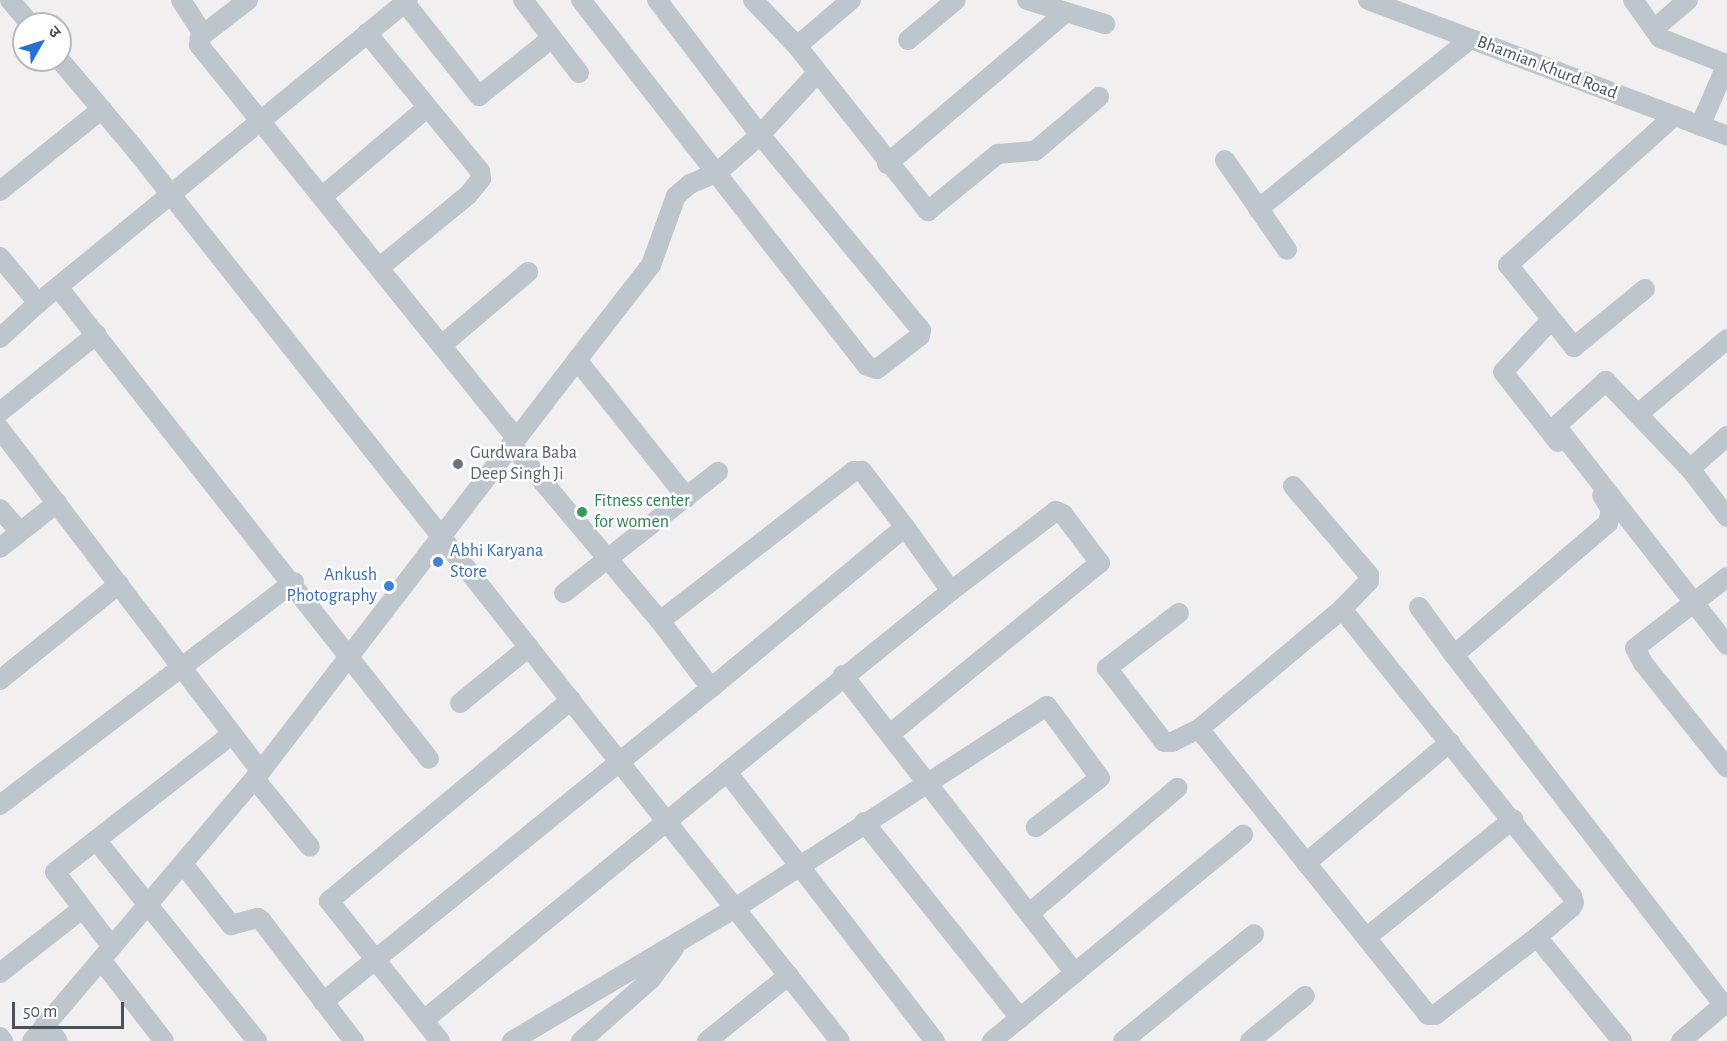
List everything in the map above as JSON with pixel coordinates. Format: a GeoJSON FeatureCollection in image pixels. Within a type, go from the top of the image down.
{"type":"FeatureCollection","features":[{"type":"Feature","properties":{"kind":"street"},"geometry":{"type":"LineString","coordinates":[[10,0],[20,12]]}},
{"type":"Feature","properties":{"kind":"street"},"geometry":{"type":"LineString","coordinates":[[181,0],[203,34]]}},
{"type":"Feature","properties":{"kind":"street"},"geometry":{"type":"LineString","coordinates":[[248,0],[203,34],[198,40],[201,48],[380,267],[442,345],[513,441],[660,621],[711,688]]}},
{"type":"Feature","properties":{"kind":"street"},"geometry":{"type":"LineString","coordinates":[[523,0],[579,73]]}},
{"type":"Feature","properties":{"kind":"street"},"geometry":{"type":"LineString","coordinates":[[581,0],[718,172],[867,366],[878,369],[920,336],[921,330],[760,135],[657,0]]}},
{"type":"Feature","properties":{"kind":"street"},"geometry":{"type":"LineString","coordinates":[[753,0],[797,46],[888,164],[931,210],[998,154],[1010,150],[1032,153],[1099,97]]}},
{"type":"Feature","properties":{"kind":"street"},"geometry":{"type":"LineString","coordinates":[[797,46],[850,0]]}},
{"type":"Feature","properties":{"kind":"street"},"geometry":{"type":"LineString","coordinates":[[908,40],[956,0]]}},
{"type":"Feature","properties":{"kind":"street"},"geometry":{"type":"LineString","coordinates":[[1027,0],[1064,14],[1106,24]]}},
{"type":"Feature","properties":{"kind":"street","name":"Bhamian Khurd Road"},"geometry":{"type":"LineString","coordinates":[[1368,0],[1395,4],[1470,39],[1727,136]]}},
{"type":"Feature","properties":{"kind":"street"},"geometry":{"type":"LineString","coordinates":[[1633,0],[1662,39],[1726,64],[1700,126]]}},
{"type":"Feature","properties":{"kind":"street"},"geometry":{"type":"LineString","coordinates":[[1654,28],[1688,0]]}},
{"type":"Feature","properties":{"kind":"street"},"geometry":{"type":"LineString","coordinates":[[0,338],[38,303],[407,1],[479,96],[552,38]]}},
{"type":"Feature","properties":{"kind":"street"},"geometry":{"type":"LineString","coordinates":[[888,164],[1064,14]]}},
{"type":"Feature","properties":{"kind":"street"},"geometry":{"type":"LineString","coordinates":[[367,33],[480,171],[481,179],[468,195],[380,267]]}},
{"type":"Feature","properties":{"kind":"street"},"geometry":{"type":"LineString","coordinates":[[1258,208],[1470,39]]}},
{"type":"Feature","properties":{"kind":"street"},"geometry":{"type":"LineString","coordinates":[[70,72],[737,907],[834,1039]]}},
{"type":"Feature","properties":{"kind":"street"},"geometry":{"type":"LineString","coordinates":[[32,1041],[258,775],[439,536],[647,270],[676,196],[690,184],[718,172],[760,135],[817,73]]}},
{"type":"Feature","properties":{"kind":"street"},"geometry":{"type":"LineString","coordinates":[[0,191],[102,109]]}},
{"type":"Feature","properties":{"kind":"street"},"geometry":{"type":"LineString","coordinates":[[323,196],[421,113]]}},
{"type":"Feature","properties":{"kind":"street"},"geometry":{"type":"LineString","coordinates":[[1645,289],[1576,347],[1570,345],[1509,271],[1511,260],[1673,117]]}},
{"type":"Feature","properties":{"kind":"street"},"geometry":{"type":"LineString","coordinates":[[1225,160],[1287,250]]}},
{"type":"Feature","properties":{"kind":"street"},"geometry":{"type":"LineString","coordinates":[[0,257],[38,303]]}},
{"type":"Feature","properties":{"kind":"street"},"geometry":{"type":"LineString","coordinates":[[442,345],[528,272]]}},
{"type":"Feature","properties":{"kind":"street"},"geometry":{"type":"LineString","coordinates":[[58,287],[294,582],[429,759]]}},
{"type":"Feature","properties":{"kind":"street"},"geometry":{"type":"LineString","coordinates":[[1454,655],[1611,516],[1607,500],[1503,376],[1507,363],[1550,321]]}},
{"type":"Feature","properties":{"kind":"street"},"geometry":{"type":"LineString","coordinates":[[0,412],[97,334]]}},
{"type":"Feature","properties":{"kind":"street"},"geometry":{"type":"LineString","coordinates":[[1638,414],[1727,339]]}},
{"type":"Feature","properties":{"kind":"street"},"geometry":{"type":"LineString","coordinates":[[578,360],[687,498]]}},
{"type":"Feature","properties":{"kind":"street"},"geometry":{"type":"LineString","coordinates":[[1727,517],[1690,469],[1606,381],[1556,426],[1727,645]]}},
{"type":"Feature","properties":{"kind":"street"},"geometry":{"type":"LineString","coordinates":[[0,429],[232,734],[258,775],[310,846]]}},
{"type":"Feature","properties":{"kind":"street"},"geometry":{"type":"LineString","coordinates":[[1690,469],[1727,436]]}},
{"type":"Feature","properties":{"kind":"street"},"geometry":{"type":"LineString","coordinates":[[660,621],[856,470],[864,473],[951,591]]}},
{"type":"Feature","properties":{"kind":"street"},"geometry":{"type":"LineString","coordinates":[[564,593],[718,472]]}},
{"type":"Feature","properties":{"kind":"street"},"geometry":{"type":"LineString","coordinates":[[1179,613],[1107,668],[1164,742],[1172,742],[1199,729],[1342,609],[1369,583],[1369,575],[1293,486]]}},
{"type":"Feature","properties":{"kind":"street"},"geometry":{"type":"LineString","coordinates":[[0,548],[57,503]]}},
{"type":"Feature","properties":{"kind":"street"},"geometry":{"type":"LineString","coordinates":[[0,509],[20,532]]}},
{"type":"Feature","properties":{"kind":"street"},"geometry":{"type":"LineString","coordinates":[[424,1020],[843,675],[1056,511],[1063,514],[1100,563],[890,734]]}},
{"type":"Feature","properties":{"kind":"street"},"geometry":{"type":"LineString","coordinates":[[324,1002],[619,760],[711,688],[905,527]]}},
{"type":"Feature","properties":{"kind":"street"},"geometry":{"type":"LineString","coordinates":[[1727,577],[1640,640],[1635,652],[1727,768]]}},
{"type":"Feature","properties":{"kind":"street"},"geometry":{"type":"LineString","coordinates":[[0,805],[183,669],[294,582]]}},
{"type":"Feature","properties":{"kind":"street"},"geometry":{"type":"LineString","coordinates":[[0,680],[119,584]]}},
{"type":"Feature","properties":{"kind":"street"},"geometry":{"type":"LineString","coordinates":[[1419,606],[1454,655],[1725,1003],[1682,1041]]}},
{"type":"Feature","properties":{"kind":"street"},"geometry":{"type":"LineString","coordinates":[[1199,729],[1430,1016],[1537,937],[1575,900],[1513,819],[1342,609]]}},
{"type":"Feature","properties":{"kind":"street"},"geometry":{"type":"LineString","coordinates":[[460,703],[529,647]]}},
{"type":"Feature","properties":{"kind":"street"},"geometry":{"type":"LineString","coordinates":[[843,675],[1031,912],[1075,973]]}},
{"type":"Feature","properties":{"kind":"street"},"geometry":{"type":"LineString","coordinates":[[440,1041],[375,958],[330,906],[331,897],[570,700]]}},
{"type":"Feature","properties":{"kind":"street"},"geometry":{"type":"LineString","coordinates":[[512,1041],[737,907],[927,781],[1047,706],[1100,778],[1036,827]]}},
{"type":"Feature","properties":{"kind":"street"},"geometry":{"type":"LineString","coordinates":[[164,1041],[107,954],[82,909],[55,873],[232,734]]}},
{"type":"Feature","properties":{"kind":"street"},"geometry":{"type":"LineString","coordinates":[[1306,863],[1450,742]]}},
{"type":"Feature","properties":{"kind":"street"},"geometry":{"type":"LineString","coordinates":[[727,772],[935,1041]]}},
{"type":"Feature","properties":{"kind":"street"},"geometry":{"type":"LineString","coordinates":[[1031,912],[1177,788]]}},
{"type":"Feature","properties":{"kind":"street"},"geometry":{"type":"LineString","coordinates":[[1367,937],[1513,819]]}},
{"type":"Feature","properties":{"kind":"street"},"geometry":{"type":"LineString","coordinates":[[864,822],[1020,1018]]}},
{"type":"Feature","properties":{"kind":"street"},"geometry":{"type":"LineString","coordinates":[[992,1041],[1243,835]]}},
{"type":"Feature","properties":{"kind":"street"},"geometry":{"type":"LineString","coordinates":[[96,840],[257,1041]]}},
{"type":"Feature","properties":{"kind":"street"},"geometry":{"type":"LineString","coordinates":[[183,864],[231,925],[259,918],[354,1041]]}},
{"type":"Feature","properties":{"kind":"street"},"geometry":{"type":"LineString","coordinates":[[0,973],[82,909]]}},
{"type":"Feature","properties":{"kind":"street"},"geometry":{"type":"LineString","coordinates":[[1123,1041],[1254,934]]}},
{"type":"Feature","properties":{"kind":"street"},"geometry":{"type":"LineString","coordinates":[[1537,937],[1622,1041]]}},
{"type":"Feature","properties":{"kind":"street"},"geometry":{"type":"LineString","coordinates":[[581,1041],[651,979],[680,940]]}},
{"type":"Feature","properties":{"kind":"street"},"geometry":{"type":"LineString","coordinates":[[707,1041],[789,975]]}},
{"type":"Feature","properties":{"kind":"street"},"geometry":{"type":"LineString","coordinates":[[1250,1041],[1305,996]]}},
{"type":"Feature","properties":{"kind":"street"},"geometry":{"type":"LineString","coordinates":[[45,1024],[58,1041]]}},
{"type":"Feature","properties":{"kind":"street"},"geometry":{"type":"LineString","coordinates":[[0,1037],[3,1041]]}},
{"type":"Feature","properties":{"kind":"place","name":"Gurdwara Baba Deep Singh Ji"},"geometry":{"type":"Point","coordinates":[458,464]}},
{"type":"Feature","properties":{"kind":"place","name":"Fitness center for women"},"geometry":{"type":"Point","coordinates":[582,512]}},
{"type":"Feature","properties":{"kind":"place","name":"Abhi Karyana Store"},"geometry":{"type":"Point","coordinates":[438,562]}},
{"type":"Feature","properties":{"kind":"place","name":"Ankush Photography"},"geometry":{"type":"Point","coordinates":[389,586]}}]}
